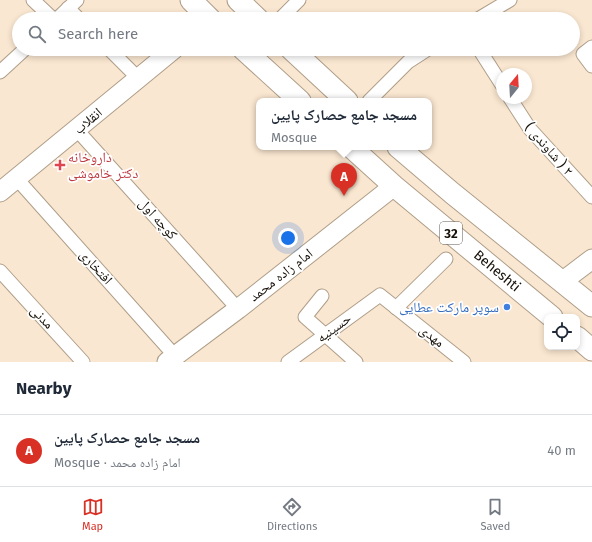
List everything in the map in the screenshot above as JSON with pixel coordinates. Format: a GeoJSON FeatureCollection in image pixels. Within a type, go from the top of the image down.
{"type":"FeatureCollection","features":[{"type":"Feature","properties":{"kind":"main road"},"geometry":{"type":"LineString","coordinates":[[191,0],[203,12]]}},
{"type":"Feature","properties":{"kind":"main road"},"geometry":{"type":"LineString","coordinates":[[238,0],[251,12]]}},
{"type":"Feature","properties":{"kind":"main road"},"geometry":{"type":"LineString","coordinates":[[251,56],[297,98]]}},
{"type":"Feature","properties":{"kind":"main road"},"geometry":{"type":"LineString","coordinates":[[299,56],[344,98]]}},
{"type":"Feature","properties":{"kind":"main road","name":"Beheshti"},"geometry":{"type":"LineString","coordinates":[[354,150],[394,186],[548,314]]}},
{"type":"Feature","properties":{"kind":"main road","name":"32"},"geometry":{"type":"LineString","coordinates":[[402,150],[452,193],[563,281],[592,306]]}},
{"type":"Feature","properties":{"kind":"main road"},"geometry":{"type":"LineString","coordinates":[[580,340],[592,350]]}},
{"type":"Feature","properties":{"kind":"street"},"geometry":{"type":"LineString","coordinates":[[32,0],[45,12]]}},
{"type":"Feature","properties":{"kind":"street"},"geometry":{"type":"LineString","coordinates":[[287,12],[299,0]]}},
{"type":"Feature","properties":{"kind":"street"},"geometry":{"type":"LineString","coordinates":[[490,12],[510,0]]}},
{"type":"Feature","properties":{"kind":"street"},"geometry":{"type":"LineString","coordinates":[[64,12],[73,4]]}},
{"type":"Feature","properties":{"kind":"street"},"geometry":{"type":"LineString","coordinates":[[587,51],[592,66]]}},
{"type":"Feature","properties":{"kind":"street"},"geometry":{"type":"LineString","coordinates":[[0,72],[17,56]]}},
{"type":"Feature","properties":{"kind":"street"},"geometry":{"type":"LineString","coordinates":[[116,56],[139,79]]}},
{"type":"Feature","properties":{"kind":"street","name":"انقلاب"},"geometry":{"type":"LineString","coordinates":[[0,192],[166,56]]}},
{"type":"Feature","properties":{"kind":"street"},"geometry":{"type":"LineString","coordinates":[[373,98],[408,62],[417,56]]}},
{"type":"Feature","properties":{"kind":"street"},"geometry":{"type":"LineString","coordinates":[[483,56],[496,76]]}},
{"type":"Feature","properties":{"kind":"street","name":"( شاوندی ) ۲"},"geometry":{"type":"LineString","coordinates":[[514,104],[530,129],[592,197]]}},
{"type":"Feature","properties":{"kind":"street","name":"کوچه اول"},"geometry":{"type":"LineString","coordinates":[[77,130],[238,309]]}},
{"type":"Feature","properties":{"kind":"street","name":"افتخاری"},"geometry":{"type":"LineString","coordinates":[[17,179],[171,359]]}},
{"type":"Feature","properties":{"kind":"street","name":"امام زاده محمد"},"geometry":{"type":"LineString","coordinates":[[171,359],[238,309],[394,186]]}},
{"type":"Feature","properties":{"kind":"street"},"geometry":{"type":"LineString","coordinates":[[396,308],[446,259]]}},
{"type":"Feature","properties":{"kind":"street"},"geometry":{"type":"LineString","coordinates":[[563,281],[592,259]]}},
{"type":"Feature","properties":{"kind":"street","name":"مدنی"},"geometry":{"type":"LineString","coordinates":[[0,271],[83,362]]}},
{"type":"Feature","properties":{"kind":"street","name":"مهدی"},"geometry":{"type":"LineString","coordinates":[[380,295],[464,362]]}},
{"type":"Feature","properties":{"kind":"street","name":"حسینیه"},"geometry":{"type":"LineString","coordinates":[[288,362],[380,295]]}},
{"type":"Feature","properties":{"kind":"street"},"geometry":{"type":"LineString","coordinates":[[322,296],[305,317],[356,362]]}},
{"type":"Feature","properties":{"kind":"place","name":"داروخانه دکتر خاموشی"},"geometry":{"type":"Point","coordinates":[60,165]}},
{"type":"Feature","properties":{"kind":"place","name":"مسجد جامع حصارک پایین"},"geometry":{"type":"Point","coordinates":[344,196]}},
{"type":"Feature","properties":{"kind":"place","name":"سوپر مارکت عطایی"},"geometry":{"type":"Point","coordinates":[507,307]}}]}
